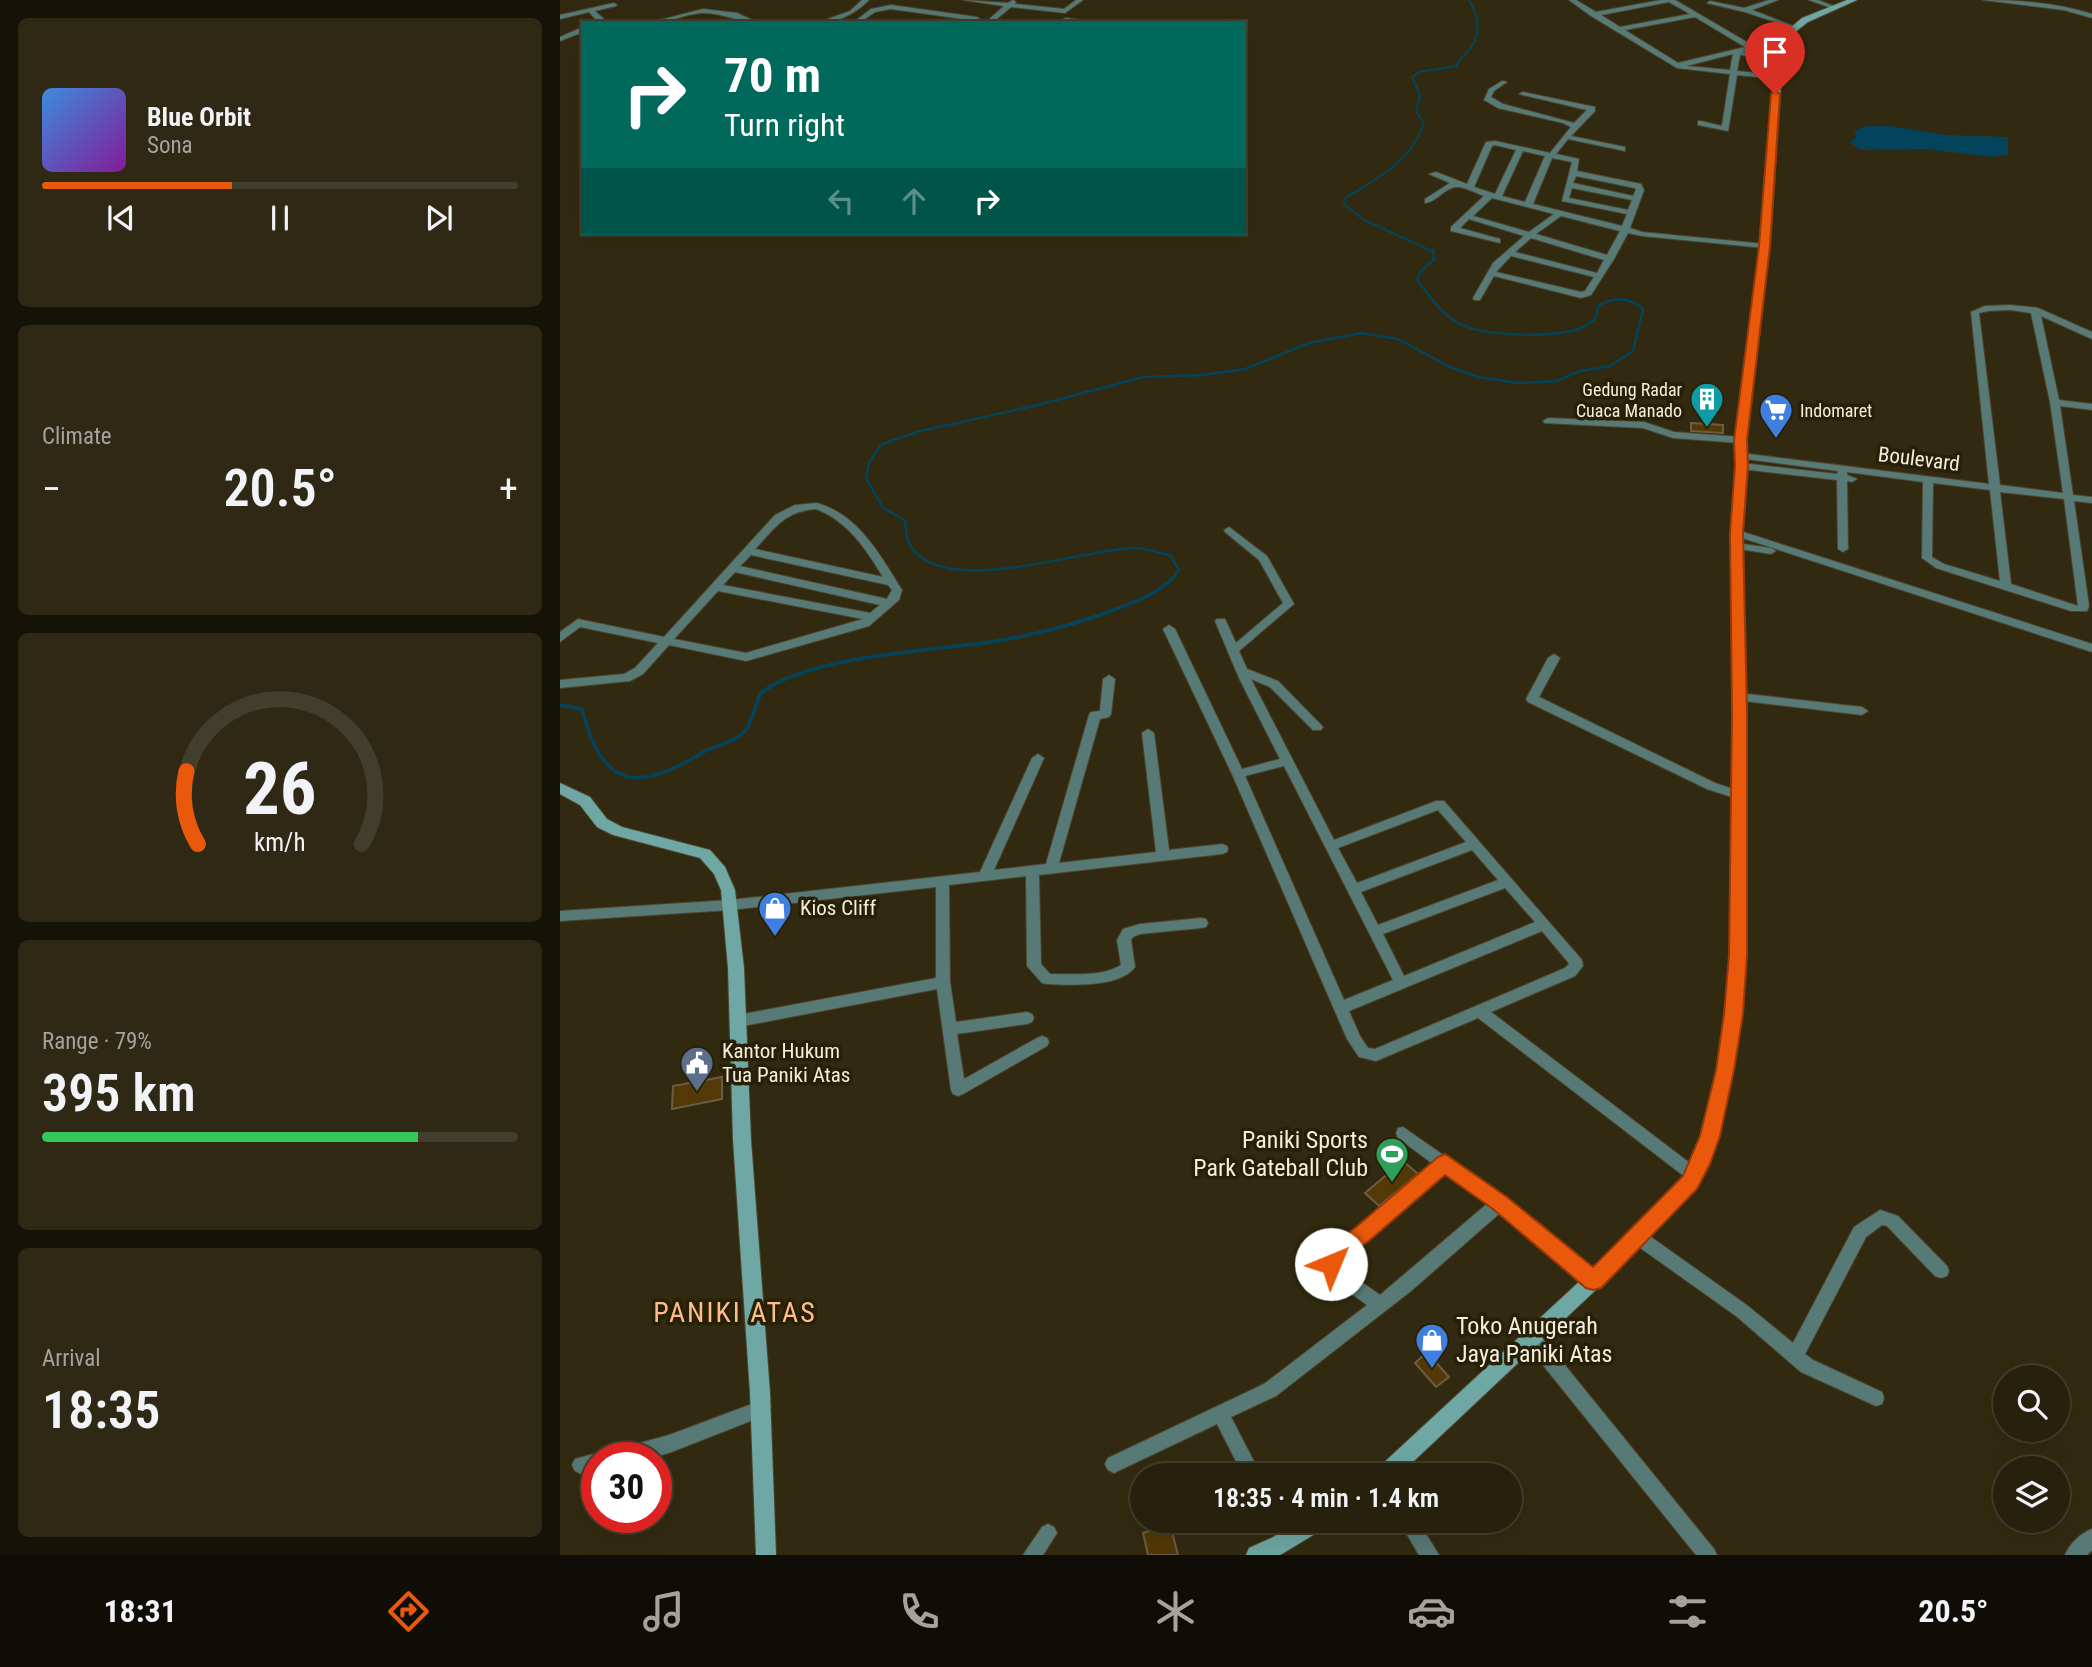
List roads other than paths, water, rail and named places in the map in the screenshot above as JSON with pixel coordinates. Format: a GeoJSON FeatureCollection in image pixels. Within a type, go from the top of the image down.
{"type":"FeatureCollection","features":[{"type":"Feature","properties":{"kind":"street"},"geometry":{"type":"LineString","coordinates":[[826,21],[852,12],[866,0]]}},
{"type":"Feature","properties":{"kind":"street"},"geometry":{"type":"LineString","coordinates":[[966,0],[1067,11],[1080,0]]}},
{"type":"Feature","properties":{"kind":"street"},"geometry":{"type":"LineString","coordinates":[[990,21],[1016,0]]}},
{"type":"Feature","properties":{"kind":"street"},"geometry":{"type":"LineString","coordinates":[[1039,9],[1049,0]]}},
{"type":"Feature","properties":{"kind":"street"},"geometry":{"type":"LineString","coordinates":[[1572,0],[1676,66],[1777,77]]}},
{"type":"Feature","properties":{"kind":"street"},"geometry":{"type":"LineString","coordinates":[[1593,15],[1671,0],[1750,47]]}},
{"type":"Feature","properties":{"kind":"street"},"geometry":{"type":"LineString","coordinates":[[1747,10],[1775,0]]}},
{"type":"Feature","properties":{"kind":"street"},"geometry":{"type":"LineString","coordinates":[[1812,0],[1833,7]]}},
{"type":"Feature","properties":{"kind":"street"},"geometry":{"type":"LineString","coordinates":[[1676,66],[1780,40],[1794,28],[1833,7],[1853,0]]}},
{"type":"Feature","properties":{"kind":"street"},"geometry":{"type":"LineString","coordinates":[[1986,0],[2065,8],[2092,16]]}},
{"type":"Feature","properties":{"kind":"street"},"geometry":{"type":"LineString","coordinates":[[1617,30],[1694,14],[1716,3],[1747,10],[1794,28]]}},
{"type":"Feature","properties":{"kind":"street"},"geometry":{"type":"LineString","coordinates":[[560,18],[614,5]]}},
{"type":"Feature","properties":{"kind":"street"},"geometry":{"type":"LineString","coordinates":[[858,21],[871,10],[882,8],[978,19],[976,21]]}},
{"type":"Feature","properties":{"kind":"street"},"geometry":{"type":"LineString","coordinates":[[593,10],[603,21]]}},
{"type":"Feature","properties":{"kind":"street"},"geometry":{"type":"LineString","coordinates":[[659,21],[703,11],[737,15],[750,21]]}},
{"type":"Feature","properties":{"kind":"street"},"geometry":{"type":"LineString","coordinates":[[560,37],[581,30]]}},
{"type":"Feature","properties":{"kind":"street"},"geometry":{"type":"LineString","coordinates":[[1398,1463],[1638,1237],[1694,1175],[1710,1136],[1734,1014],[1738,955],[1737,539],[1741,440],[1765,246],[1780,40]]}},
{"type":"Feature","properties":{"kind":"street"},"geometry":{"type":"LineString","coordinates":[[1737,52],[1778,58]]}},
{"type":"Feature","properties":{"kind":"street"},"geometry":{"type":"LineString","coordinates":[[1701,123],[1725,129],[1737,52]]}},
{"type":"Feature","properties":{"kind":"street"},"geometry":{"type":"LineString","coordinates":[[1504,82],[1491,90],[1487,99],[1501,106],[1565,121],[1575,126]]}},
{"type":"Feature","properties":{"kind":"street"},"geometry":{"type":"LineString","coordinates":[[1523,94],[1592,109],[1551,155],[1528,205]]}},
{"type":"Feature","properties":{"kind":"street"},"geometry":{"type":"LineString","coordinates":[[1569,136],[1622,149]]}},
{"type":"Feature","properties":{"kind":"street"},"geometry":{"type":"LineString","coordinates":[[1469,188],[1489,144],[1576,161],[1565,199],[1632,213]]}},
{"type":"Feature","properties":{"kind":"street"},"geometry":{"type":"LineString","coordinates":[[1497,241],[1454,229],[1466,216],[1494,196],[1520,149]]}},
{"type":"Feature","properties":{"kind":"street"},"geometry":{"type":"LineString","coordinates":[[1492,273],[1581,296],[1588,293],[1625,230],[1640,190],[1638,186],[1574,173]]}},
{"type":"Feature","properties":{"kind":"street"},"geometry":{"type":"LineString","coordinates":[[1433,174],[1494,196],[1625,230],[1659,237],[1765,246]]}},
{"type":"Feature","properties":{"kind":"street"},"geometry":{"type":"LineString","coordinates":[[1428,201],[1451,185],[1459,184]]}},
{"type":"Feature","properties":{"kind":"street"},"geometry":{"type":"LineString","coordinates":[[1570,186],[1636,199]]}},
{"type":"Feature","properties":{"kind":"street"},"geometry":{"type":"LineString","coordinates":[[1477,298],[1508,253],[1560,213]]}},
{"type":"Feature","properties":{"kind":"street"},"geometry":{"type":"LineString","coordinates":[[1466,216],[1610,259]]}},
{"type":"Feature","properties":{"kind":"street"},"geometry":{"type":"LineString","coordinates":[[1508,253],[1599,276]]}},
{"type":"Feature","properties":{"kind":"street"},"geometry":{"type":"LineString","coordinates":[[2006,586],[1975,312],[1997,307],[2035,310],[2060,318],[2092,336]]}},
{"type":"Feature","properties":{"kind":"street"},"geometry":{"type":"LineString","coordinates":[[1928,483],[1927,558],[1930,561],[2075,609],[2084,608],[2054,402],[2035,310]]}},
{"type":"Feature","properties":{"kind":"street"},"geometry":{"type":"LineString","coordinates":[[2054,402],[2092,407]]}},
{"type":"Feature","properties":{"kind":"street"},"geometry":{"type":"LineString","coordinates":[[1548,421],[1644,425],[1673,435],[1741,440]]}},
{"type":"Feature","properties":{"kind":"street","name":"Boulevard"},"geometry":{"type":"LineString","coordinates":[[1742,461],[2070,501],[2092,507]]}},
{"type":"Feature","properties":{"kind":"street"},"geometry":{"type":"LineString","coordinates":[[1842,474],[1843,549]]}},
{"type":"Feature","properties":{"kind":"street","name":"Boulevard"},"geometry":{"type":"LineString","coordinates":[[2070,501],[2092,500]]}},
{"type":"Feature","properties":{"kind":"street"},"geometry":{"type":"LineString","coordinates":[[560,638],[578,623],[668,641],[746,657],[865,623],[895,598],[897,590],[862,536],[827,507],[803,506],[788,510],[748,551],[668,641],[639,671],[626,678],[560,684]]}},
{"type":"Feature","properties":{"kind":"street"},"geometry":{"type":"LineString","coordinates":[[1229,530],[1263,558],[1289,604],[1233,651]]}},
{"type":"Feature","properties":{"kind":"street"},"geometry":{"type":"LineString","coordinates":[[1737,539],[1816,559],[2092,648]]}},
{"type":"Feature","properties":{"kind":"street"},"geometry":{"type":"LineString","coordinates":[[748,551],[892,582]]}},
{"type":"Feature","properties":{"kind":"street"},"geometry":{"type":"LineString","coordinates":[[733,568],[889,603]]}},
{"type":"Feature","properties":{"kind":"street"},"geometry":{"type":"LineString","coordinates":[[716,587],[873,617]]}},
{"type":"Feature","properties":{"kind":"street"},"geometry":{"type":"LineString","coordinates":[[1221,621],[1242,671],[1401,983]]}},
{"type":"Feature","properties":{"kind":"street"},"geometry":{"type":"LineString","coordinates":[[1169,629],[1238,774],[1354,1039],[1364,1053],[1370,1056],[1570,972],[1577,966],[1575,960],[1440,804],[1331,846]]}},
{"type":"Feature","properties":{"kind":"street"},"geometry":{"type":"LineString","coordinates":[[1554,658],[1532,699],[1711,786],[1738,795]]}},
{"type":"Feature","properties":{"kind":"street"},"geometry":{"type":"LineString","coordinates":[[1242,671],[1274,684],[1317,727]]}},
{"type":"Feature","properties":{"kind":"street"},"geometry":{"type":"LineString","coordinates":[[1051,869],[1095,715],[1105,714],[1109,679]]}},
{"type":"Feature","properties":{"kind":"street"},"geometry":{"type":"LineString","coordinates":[[1739,697],[1862,710]]}},
{"type":"Feature","properties":{"kind":"street"},"geometry":{"type":"LineString","coordinates":[[1148,733],[1163,857]]}},
{"type":"Feature","properties":{"kind":"street"},"geometry":{"type":"LineString","coordinates":[[984,877],[1038,758]]}},
{"type":"Feature","properties":{"kind":"street"},"geometry":{"type":"LineString","coordinates":[[1238,774],[1287,761]]}},
{"type":"Feature","properties":{"kind":"street"},"geometry":{"type":"LineString","coordinates":[[560,788],[585,801],[602,822],[618,831],[705,854],[720,871],[730,905],[766,1555]]}},
{"type":"Feature","properties":{"kind":"street"},"geometry":{"type":"LineString","coordinates":[[1353,890],[1474,844]]}},
{"type":"Feature","properties":{"kind":"street"},"geometry":{"type":"LineString","coordinates":[[560,916],[730,905],[1222,849]]}},
{"type":"Feature","properties":{"kind":"street"},"geometry":{"type":"LineString","coordinates":[[1032,871],[1034,966],[1047,979],[1119,974],[1128,967],[1124,940],[1128,933],[1140,929],[1201,923]]}},
{"type":"Feature","properties":{"kind":"street"},"geometry":{"type":"LineString","coordinates":[[942,881],[943,982],[958,1090],[1042,1042]]}},
{"type":"Feature","properties":{"kind":"street"},"geometry":{"type":"LineString","coordinates":[[1375,932],[1508,882]]}},
{"type":"Feature","properties":{"kind":"street"},"geometry":{"type":"LineString","coordinates":[[1340,1008],[1544,924]]}},
{"type":"Feature","properties":{"kind":"street"},"geometry":{"type":"LineString","coordinates":[[738,1021],[943,982]]}},
{"type":"Feature","properties":{"kind":"street"},"geometry":{"type":"LineString","coordinates":[[1479,1011],[1694,1175]]}},
{"type":"Feature","properties":{"kind":"street"},"geometry":{"type":"LineString","coordinates":[[950,1029],[1027,1018]]}},
{"type":"Feature","properties":{"kind":"street"},"geometry":{"type":"LineString","coordinates":[[1404,1133],[1500,1203],[1593,1281]]}},
{"type":"Feature","properties":{"kind":"street"},"geometry":{"type":"LineString","coordinates":[[1380,1306],[1371,1296],[1336,1275],[1331,1257],[1363,1234],[1445,1163]]}},
{"type":"Feature","properties":{"kind":"street"},"geometry":{"type":"LineString","coordinates":[[1114,1464],[1270,1390],[1380,1306],[1500,1203]]}},
{"type":"Feature","properties":{"kind":"street"},"geometry":{"type":"LineString","coordinates":[[1795,1356],[1860,1232],[1875,1219],[1880,1217],[1892,1221],[1941,1271]]}},
{"type":"Feature","properties":{"kind":"street"},"geometry":{"type":"LineString","coordinates":[[1638,1237],[1742,1311],[1820,1374],[1876,1398]]}},
{"type":"Feature","properties":{"kind":"street"},"geometry":{"type":"LineString","coordinates":[[1532,1338],[1708,1555]]}},
{"type":"Feature","properties":{"kind":"street"},"geometry":{"type":"LineString","coordinates":[[672,1443],[760,1409]]}},
{"type":"Feature","properties":{"kind":"street"},"geometry":{"type":"LineString","coordinates":[[1220,1415],[1246,1463]]}},
{"type":"Feature","properties":{"kind":"street"},"geometry":{"type":"LineString","coordinates":[[1032,1555],[1048,1533]]}},
{"type":"Feature","properties":{"kind":"street"},"geometry":{"type":"LineString","coordinates":[[1283,1533],[1287,1541]]}},
{"type":"Feature","properties":{"kind":"street"},"geometry":{"type":"LineString","coordinates":[[1256,1555],[1299,1533]]}},
{"type":"Feature","properties":{"kind":"street"},"geometry":{"type":"LineString","coordinates":[[1416,1533],[1430,1555]]}},
{"type":"Feature","properties":{"kind":"street"},"geometry":{"type":"LineString","coordinates":[[2074,1555],[2092,1538]]}},
{"type":"Feature","properties":{"kind":"water"},"geometry":{"type":"Polygon","coordinates":[[[1866,126],[1890,126],[1947,135],[2008,137],[2008,155],[1993,157],[1925,149],[1860,150],[1850,142],[1856,137],[1854,131],[1866,126]]]}},
{"type":"Feature","properties":{"kind":"waterway"},"geometry":{"type":"LineString","coordinates":[[1433,252],[1364,220],[1344,204],[1345,198],[1392,168],[1411,148],[1424,123],[1416,112],[1420,95],[1412,77],[1419,72],[1456,66],[1470,49],[1476,37],[1477,24],[1469,0]]}},
{"type":"Feature","properties":{"kind":"waterway"},"geometry":{"type":"LineString","coordinates":[[1173,578],[1179,570],[1170,555],[1138,548],[980,570],[949,568],[924,559],[908,541],[905,520],[883,508],[866,478],[869,462],[882,444],[921,431],[1038,405],[1143,377],[1203,375],[1245,369],[1309,343],[1361,333],[1398,339],[1450,367],[1478,377],[1517,383],[1557,381],[1580,371],[1610,366],[1633,351],[1643,309],[1628,300],[1599,305],[1595,319],[1581,328],[1564,332],[1533,335],[1499,333],[1469,328],[1458,323],[1441,309],[1417,280],[1421,271],[1434,260],[1433,252]]}},
{"type":"Feature","properties":{"kind":"waterway"},"geometry":{"type":"LineString","coordinates":[[560,705],[582,709],[590,736],[600,756],[612,769],[625,776],[641,778],[679,766],[741,735],[748,727],[762,692],[783,680],[810,670],[872,657],[990,642],[1050,630],[1134,602],[1151,594],[1173,578]]}},
{"type":"Feature","properties":{"kind":"place","name":"Gedung Radar Cuaca Manado"},"geometry":{"type":"Point","coordinates":[1707,429]}},
{"type":"Feature","properties":{"kind":"place","name":"Indomaret"},"geometry":{"type":"Point","coordinates":[1776,440]}},
{"type":"Feature","properties":{"kind":"place","name":"Kios Cliff"},"geometry":{"type":"Point","coordinates":[775,938]}},
{"type":"Feature","properties":{"kind":"place","name":"Kantor Hukum Tua Paniki Atas"},"geometry":{"type":"Point","coordinates":[697,1093]}},
{"type":"Feature","properties":{"kind":"place","name":"Paniki Sports Park Gateball Club"},"geometry":{"type":"Point","coordinates":[1392,1184]}},
{"type":"Feature","properties":{"kind":"place","name":"Toko Anugerah Jaya Paniki Atas"},"geometry":{"type":"Point","coordinates":[1432,1370]}},
{"type":"Feature","properties":{"kind":"district","name":"PANIKI ATAS"},"geometry":{"type":"Point","coordinates":[735,1312]}}]}
